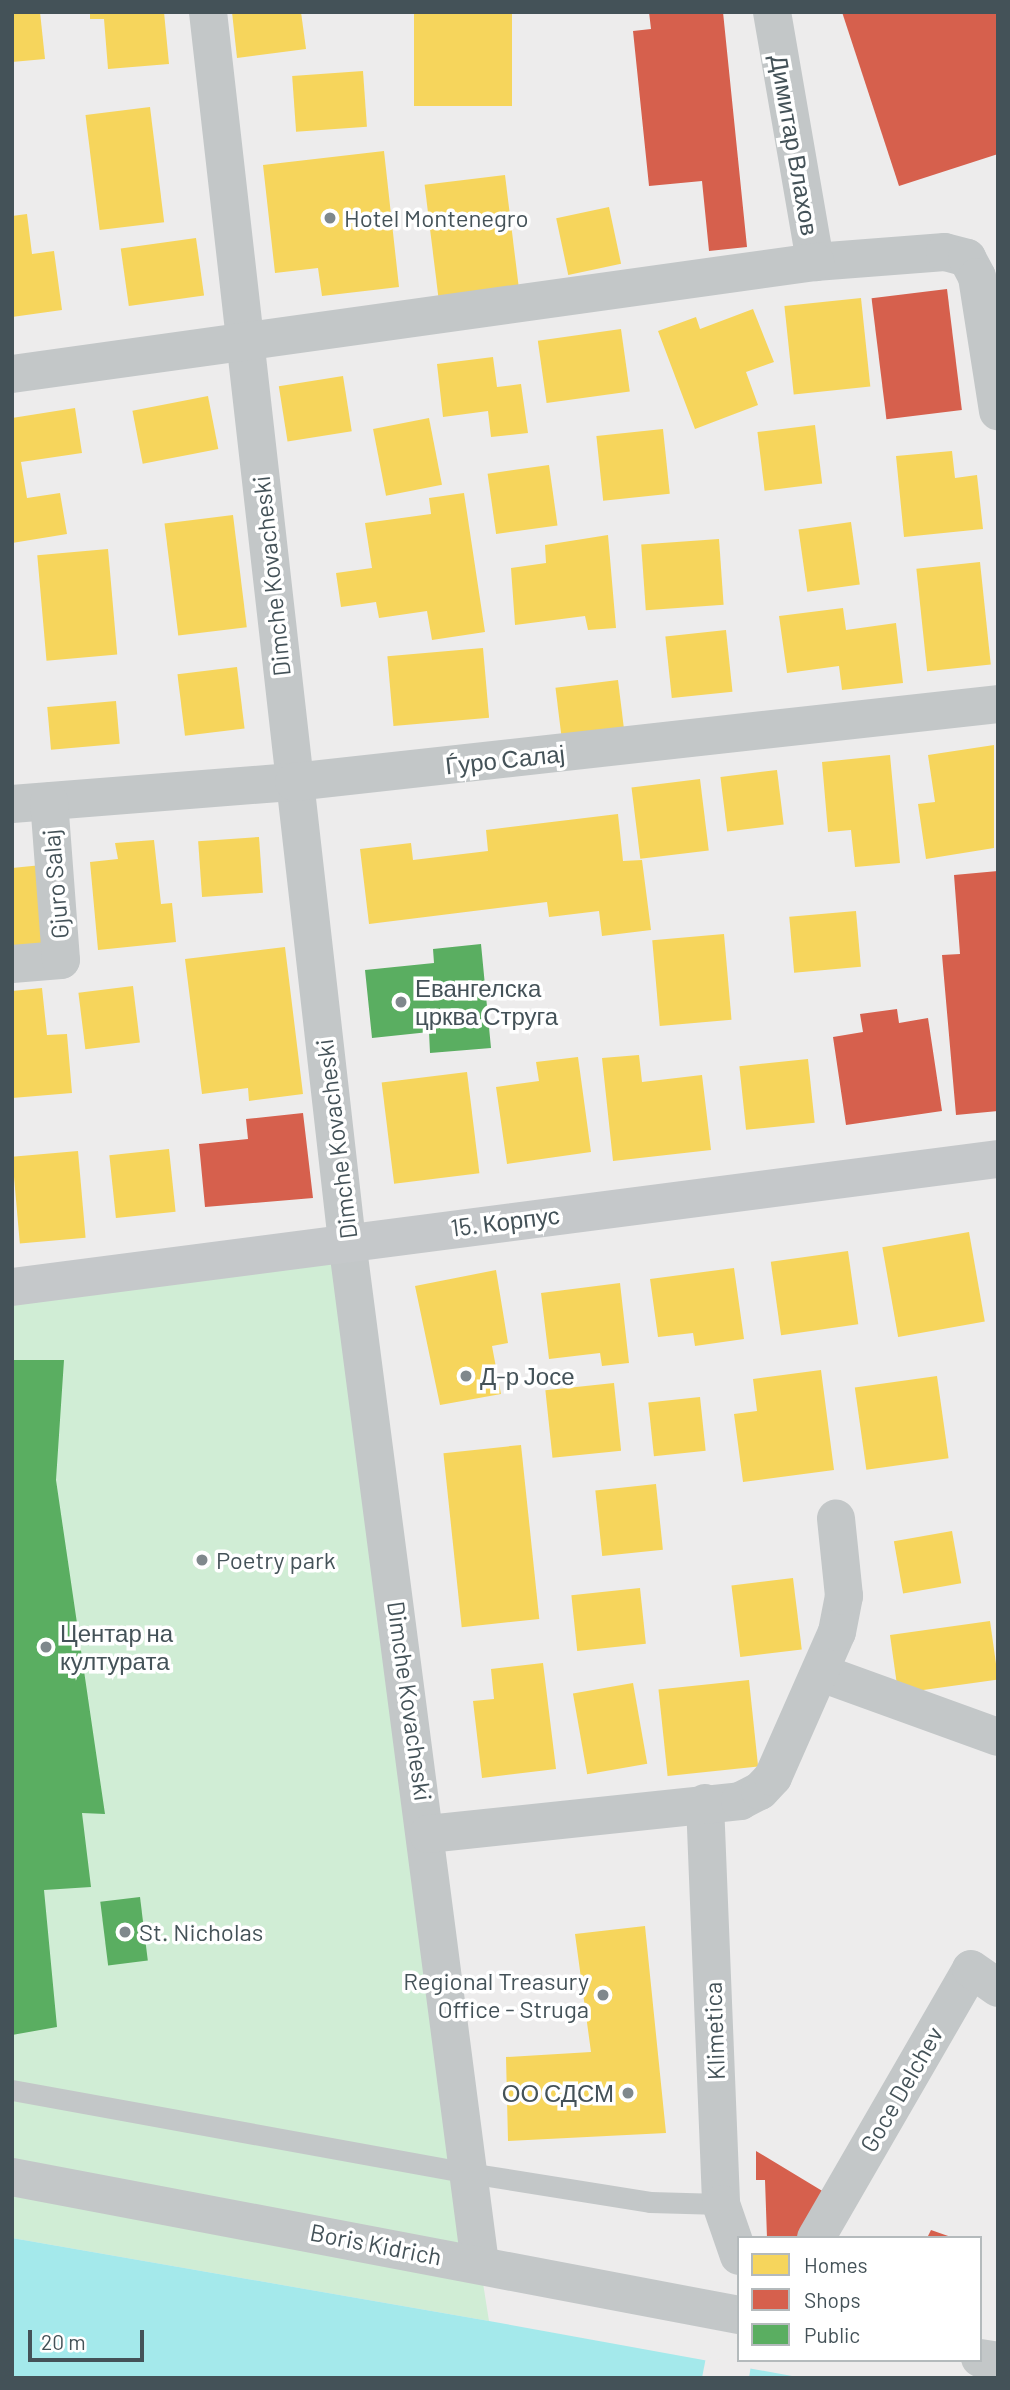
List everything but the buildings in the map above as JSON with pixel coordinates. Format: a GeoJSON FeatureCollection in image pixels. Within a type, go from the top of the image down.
{"type":"FeatureCollection","features":[{"type":"Feature","properties":{"kind":"street","name":"Dimche Kovacheski"},"geometry":{"type":"LineString","coordinates":[[208,12],[348,1241],[429,1834],[480,2264]]}},
{"type":"Feature","properties":{"kind":"street","name":"Димитар Влахов"},"geometry":{"type":"LineString","coordinates":[[772,12],[815,262],[945,252],[967,258],[977,277],[998,411]]}},
{"type":"Feature","properties":{"kind":"street"},"geometry":{"type":"LineString","coordinates":[[12,374],[245,337],[815,262]]}},
{"type":"Feature","properties":{"kind":"street","name":"Ѓуро Салај"},"geometry":{"type":"LineString","coordinates":[[30,802],[294,782],[998,704]]}},
{"type":"Feature","properties":{"kind":"street","name":"Gjuro Salaj"},"geometry":{"type":"LineString","coordinates":[[12,964],[61,960],[30,802]]}},
{"type":"Feature","properties":{"kind":"street","name":"15. Корпус"},"geometry":{"type":"LineString","coordinates":[[12,1287],[348,1241],[998,1159]]}},
{"type":"Feature","properties":{"kind":"street"},"geometry":{"type":"LineString","coordinates":[[429,1834],[705,1802],[740,1801],[760,1791],[821,1673],[844,1596],[836,1518]]}},
{"type":"Feature","properties":{"kind":"street"},"geometry":{"type":"LineString","coordinates":[[821,1673],[998,1737]]}},
{"type":"Feature","properties":{"kind":"street","name":"Klimetica"},"geometry":{"type":"LineString","coordinates":[[705,1802],[721,2204],[737,2250]]}},
{"type":"Feature","properties":{"kind":"street","name":"Goce Delchev"},"geometry":{"type":"LineString","coordinates":[[817,2236],[971,1969],[998,1988]]}},
{"type":"Feature","properties":{"kind":"street","name":"Boris Kidrich"},"geometry":{"type":"LineString","coordinates":[[12,2177],[737,2315]]}},
{"type":"Feature","properties":{"kind":"lane"},"geometry":{"type":"LineString","coordinates":[[12,2090],[469,2173],[650,2202],[721,2204]]}},
{"type":"Feature","properties":{"kind":"green space","name":"Poetry park"},"geometry":{"type":"Polygon","coordinates":[[[347,1241],[489,2321],[12,2238],[12,1287],[347,1241]]]}},
{"type":"Feature","properties":{"kind":"water"},"geometry":{"type":"Polygon","coordinates":[[[12,2238],[489,2321],[803,2378],[12,2378],[12,2238]]]}},
{"type":"Feature","properties":{"kind":"pier"},"geometry":{"type":"Polygon","coordinates":[[[706,2357],[751,2365],[749,2378],[702,2378],[706,2357]]]}},
{"type":"Feature","properties":{"kind":"place","name":"Hotel Montenegro"},"geometry":{"type":"Point","coordinates":[330,218]}},
{"type":"Feature","properties":{"kind":"place","name":"Евангелска црква Струга"},"geometry":{"type":"Point","coordinates":[401,1002]}},
{"type":"Feature","properties":{"kind":"place","name":"Д-р Јосе"},"geometry":{"type":"Point","coordinates":[466,1376]}},
{"type":"Feature","properties":{"kind":"place","name":"Poetry park"},"geometry":{"type":"Point","coordinates":[202,1560]}},
{"type":"Feature","properties":{"kind":"place","name":"Центар на културата"},"geometry":{"type":"Point","coordinates":[46,1647]}},
{"type":"Feature","properties":{"kind":"place","name":"St. Nicholas"},"geometry":{"type":"Point","coordinates":[125,1932]}},
{"type":"Feature","properties":{"kind":"place","name":"Regional Treasury Office - Struga"},"geometry":{"type":"Point","coordinates":[603,1995]}},
{"type":"Feature","properties":{"kind":"place","name":"ОО СДСМ"},"geometry":{"type":"Point","coordinates":[628,2093]}}]}
